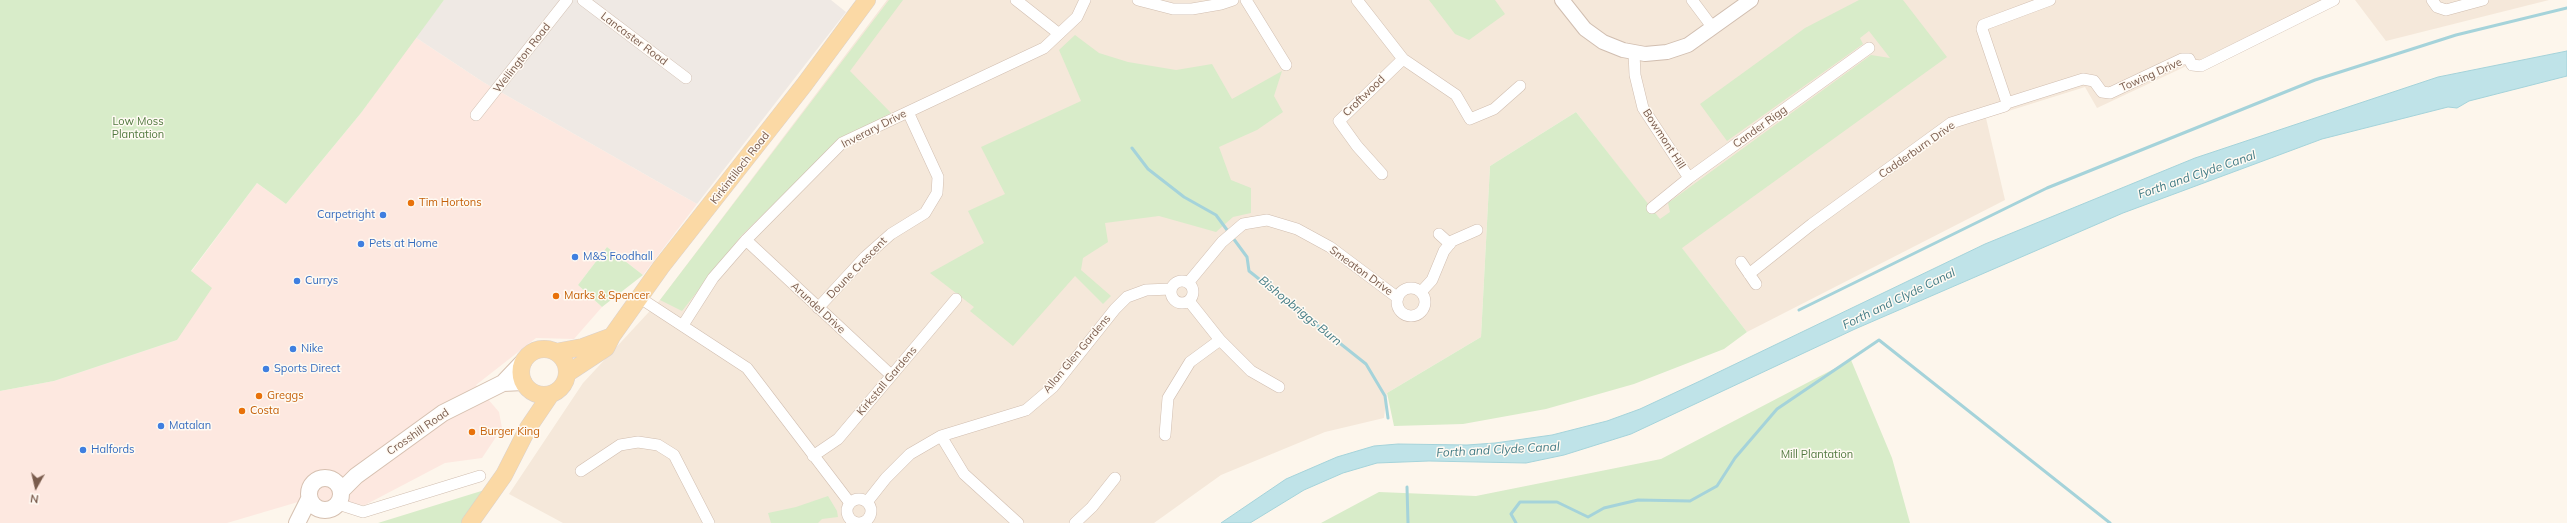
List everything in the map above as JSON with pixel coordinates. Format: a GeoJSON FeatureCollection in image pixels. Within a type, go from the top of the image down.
{"type":"FeatureCollection","features":[{"type":"Feature","properties":{"kind":"main road","name":"Kirkintilloch Road"},"geometry":{"type":"LineString","coordinates":[[568,374],[606,348],[612,336],[661,267],[800,91],[861,2]]}},
{"type":"Feature","properties":{"kind":"main road"},"geometry":{"type":"LineString","coordinates":[[556,352],[583,346],[612,336]]}},
{"type":"Feature","properties":{"kind":"main road"},"geometry":{"type":"LineString","coordinates":[[470,523],[504,475],[528,428],[551,394],[563,386],[568,374],[565,361],[556,352],[547,349],[537,350],[529,354],[523,362],[521,376],[527,387],[528,428]]}},
{"type":"Feature","properties":{"kind":"main road","name":"Crosshill Road"},"geometry":{"type":"LineString","coordinates":[[338,492],[356,476],[443,413],[503,383],[523,362]]}},
{"type":"Feature","properties":{"kind":"main road","name":"Crosshill Road"},"geometry":{"type":"LineString","coordinates":[[503,383],[527,387]]}},
{"type":"Feature","properties":{"kind":"main road"},"geometry":{"type":"LineString","coordinates":[[527,387],[538,394],[551,394]]}},
{"type":"Feature","properties":{"kind":"main road"},"geometry":{"type":"LineString","coordinates":[[297,523],[309,499],[309,489],[317,479],[329,478],[338,492],[328,510],[321,510],[300,523]]}},
{"type":"Feature","properties":{"kind":"main road"},"geometry":{"type":"LineString","coordinates":[[309,499],[312,504],[321,510]]}},
{"type":"Feature","properties":{"kind":"street","name":"Wellington Road"},"geometry":{"type":"LineString","coordinates":[[476,115],[567,0]]}},
{"type":"Feature","properties":{"kind":"street","name":"Lancaster Road"},"geometry":{"type":"LineString","coordinates":[[583,0],[686,78]]}},
{"type":"Feature","properties":{"kind":"street"},"geometry":{"type":"LineString","coordinates":[[1016,0],[1058,33]]}},
{"type":"Feature","properties":{"kind":"street","name":"Inverary Drive"},"geometry":{"type":"LineString","coordinates":[[683,325],[713,278],[746,240],[842,143],[1044,48],[1058,33],[1068,28],[1077,17],[1085,0]]}},
{"type":"Feature","properties":{"kind":"street"},"geometry":{"type":"LineString","coordinates":[[1138,0],[1173,9],[1192,9],[1221,4],[1233,0]]}},
{"type":"Feature","properties":{"kind":"street"},"geometry":{"type":"LineString","coordinates":[[1246,0],[1286,65]]}},
{"type":"Feature","properties":{"kind":"street"},"geometry":{"type":"LineString","coordinates":[[1357,0],[1403,59],[1456,95],[1470,119],[1494,109],[1520,86]]}},
{"type":"Feature","properties":{"kind":"street"},"geometry":{"type":"LineString","coordinates":[[1562,0],[1578,21],[1594,36],[1613,47],[1634,53],[1656,54],[1678,49],[1713,28],[1751,0]]}},
{"type":"Feature","properties":{"kind":"street"},"geometry":{"type":"LineString","coordinates":[[1692,0],[1713,28]]}},
{"type":"Feature","properties":{"kind":"street"},"geometry":{"type":"LineString","coordinates":[[2007,103],[1982,27],[1986,22],[2050,0]]}},
{"type":"Feature","properties":{"kind":"street","name":"Towing Drive"},"geometry":{"type":"LineString","coordinates":[[2007,103],[2083,79],[2094,81],[2102,92],[2110,93],[2182,59],[2189,59],[2192,65],[2201,66],[2334,0]]}},
{"type":"Feature","properties":{"kind":"street"},"geometry":{"type":"LineString","coordinates":[[2432,0],[2437,7],[2446,10],[2483,0]]}},
{"type":"Feature","properties":{"kind":"street","name":"Cander Rigg"},"geometry":{"type":"LineString","coordinates":[[1652,208],[1689,178],[1869,48]]}},
{"type":"Feature","properties":{"kind":"street","name":"Bowmont Hill"},"geometry":{"type":"LineString","coordinates":[[1634,53],[1635,75],[1643,108],[1689,178]]}},
{"type":"Feature","properties":{"kind":"street","name":"Croftwood"},"geometry":{"type":"LineString","coordinates":[[1382,174],[1356,146],[1339,120],[1403,59]]}},
{"type":"Feature","properties":{"kind":"street","name":"Cadderburn Drive"},"geometry":{"type":"LineString","coordinates":[[1749,274],[1812,224],[1951,123],[2000,108],[2007,103]]}},
{"type":"Feature","properties":{"kind":"street","name":"Doune Crescent"},"geometry":{"type":"LineString","coordinates":[[818,308],[865,257],[891,234],[925,213],[937,193],[938,177],[908,112]]}},
{"type":"Feature","properties":{"kind":"street","name":"Smeaton Drive"},"geometry":{"type":"LineString","coordinates":[[1188,283],[1222,242],[1243,224],[1267,220],[1297,229],[1330,247],[1398,298]]}},
{"type":"Feature","properties":{"kind":"street"},"geometry":{"type":"LineString","coordinates":[[1421,292],[1432,280],[1444,251],[1450,244],[1477,230]]}},
{"type":"Feature","properties":{"kind":"street"},"geometry":{"type":"LineString","coordinates":[[1439,234],[1450,244]]}},
{"type":"Feature","properties":{"kind":"street","name":"Arundel Drive"},"geometry":{"type":"LineString","coordinates":[[746,240],[891,376]]}},
{"type":"Feature","properties":{"kind":"street"},"geometry":{"type":"LineString","coordinates":[[1741,262],[1756,284]]}},
{"type":"Feature","properties":{"kind":"street"},"geometry":{"type":"LineString","coordinates":[[1178,281],[1188,283],[1193,292],[1189,301],[1183,304],[1176,302],[1171,296],[1171,289],[1178,281]]}},
{"type":"Feature","properties":{"kind":"street"},"geometry":{"type":"LineString","coordinates":[[1410,288],[1421,292],[1425,306],[1414,316],[1405,315],[1401,312],[1398,298],[1402,291],[1410,288]]}},
{"type":"Feature","properties":{"kind":"street","name":"Allan Glen Gardens"},"geometry":{"type":"LineString","coordinates":[[867,502],[886,478],[910,454],[941,436],[993,422],[1026,410],[1053,387],[1115,309],[1127,298],[1146,290],[1171,289]]}},
{"type":"Feature","properties":{"kind":"street"},"geometry":{"type":"LineString","coordinates":[[640,298],[747,368],[850,503],[848,521],[858,523],[866,522],[871,512],[867,502],[860,499],[850,503]]}},
{"type":"Feature","properties":{"kind":"street","name":"Kirkstall Gardens"},"geometry":{"type":"LineString","coordinates":[[813,456],[838,439],[956,299]]}},
{"type":"Feature","properties":{"kind":"street"},"geometry":{"type":"LineString","coordinates":[[1189,301],[1220,340],[1251,372],[1279,387]]}},
{"type":"Feature","properties":{"kind":"street"},"geometry":{"type":"LineString","coordinates":[[1165,435],[1168,398],[1190,362],[1220,340]]}},
{"type":"Feature","properties":{"kind":"street"},"geometry":{"type":"LineString","coordinates":[[941,436],[964,474],[1018,523]]}},
{"type":"Feature","properties":{"kind":"street"},"geometry":{"type":"LineString","coordinates":[[580,471],[620,445],[638,442],[658,445],[674,455],[709,523]]}},
{"type":"Feature","properties":{"kind":"street"},"geometry":{"type":"LineString","coordinates":[[338,492],[363,512],[480,476]]}},
{"type":"Feature","properties":{"kind":"street"},"geometry":{"type":"LineString","coordinates":[[1075,523],[1092,507],[1115,478]]}},
{"type":"Feature","properties":{"kind":"shaded area"},"geometry":{"type":"Polygon","coordinates":[[[444,0],[831,0],[846,12],[697,204],[483,82],[415,37],[444,0]]]}},
{"type":"Feature","properties":{"kind":"shaded area"},"geometry":{"type":"Polygon","coordinates":[[[887,0],[2327,0],[2097,108],[2085,87],[1986,118],[2005,200],[1747,332],[1576,112],[1490,166],[1481,337],[1387,393],[1384,418],[1325,432],[1221,475],[1154,523],[563,523],[509,494],[583,383],[660,300],[887,0]]]}},
{"type":"Feature","properties":{"kind":"shaded area"},"geometry":{"type":"Polygon","coordinates":[[[2355,0],[2549,0],[2386,41],[2355,0]]]}},
{"type":"Feature","properties":{"kind":"shaded area"},"geometry":{"type":"Polygon","coordinates":[[[415,37],[483,82],[697,204],[643,275],[607,247],[578,285],[602,307],[574,339],[536,338],[476,385],[499,412],[502,428],[482,458],[445,463],[365,505],[298,502],[227,523],[0,523],[0,391],[54,381],[177,340],[191,272],[257,183],[286,204],[361,113],[415,37]]]}},
{"type":"Feature","properties":{"kind":"green space","name":"Low Moss Plantation"},"geometry":{"type":"Polygon","coordinates":[[[0,0],[444,0],[361,113],[286,204],[257,183],[191,271],[212,288],[177,340],[54,381],[0,391],[0,0]]]}},
{"type":"Feature","properties":{"kind":"green space"},"geometry":{"type":"Polygon","coordinates":[[[889,0],[903,0],[850,71],[891,113],[838,141],[741,236],[682,311],[660,300],[889,0]]]}},
{"type":"Feature","properties":{"kind":"green space"},"geometry":{"type":"Polygon","coordinates":[[[1429,0],[1495,0],[1505,14],[1469,40],[1455,34],[1429,0]]]}},
{"type":"Feature","properties":{"kind":"green space"},"geometry":{"type":"Polygon","coordinates":[[[1859,0],[1903,0],[1947,57],[1682,248],[1747,332],[1724,349],[1634,384],[1546,409],[1463,424],[1394,426],[1387,393],[1481,337],[1490,166],[1576,112],[1660,219],[1670,212],[1668,203],[1871,55],[1890,58],[1869,31],[1860,38],[1863,44],[1727,141],[1700,104],[1805,28],[1859,0]]]}},
{"type":"Feature","properties":{"kind":"green space"},"geometry":{"type":"Polygon","coordinates":[[[1075,35],[1099,53],[1128,62],[1176,70],[1212,64],[1232,99],[1282,71],[1274,96],[1283,112],[1257,130],[1219,147],[1231,180],[1251,188],[1251,213],[1233,217],[1216,232],[1159,216],[1105,223],[1108,242],[1083,258],[1081,270],[1111,296],[1103,304],[1075,276],[1013,346],[970,311],[974,307],[930,273],[984,243],[968,211],[1005,194],[981,147],[1081,101],[1059,50],[1075,35]]]}},
{"type":"Feature","properties":{"kind":"green space"},"geometry":{"type":"Polygon","coordinates":[[[607,247],[643,275],[602,307],[578,285],[607,247]]]}},
{"type":"Feature","properties":{"kind":"green space","name":"Mill Plantation"},"geometry":{"type":"Polygon","coordinates":[[[1851,360],[1892,458],[1910,523],[1321,523],[1379,492],[1476,496],[1661,459],[1851,360]]]}},
{"type":"Feature","properties":{"kind":"green space"},"geometry":{"type":"Polygon","coordinates":[[[491,488],[464,523],[378,523],[491,488]]]}},
{"type":"Feature","properties":{"kind":"green space"},"geometry":{"type":"Polygon","coordinates":[[[828,496],[837,511],[838,517],[822,519],[818,523],[771,523],[768,513],[796,507],[828,496]]]}},
{"type":"Feature","properties":{"kind":"water","name":"Forth and Clyde Canal"},"geometry":{"type":"Polygon","coordinates":[[[2567,51],[2567,76],[2469,101],[2457,108],[2448,107],[2322,139],[2123,213],[1855,329],[1631,434],[1564,455],[1526,463],[1429,461],[1377,463],[1343,473],[1304,490],[1250,523],[1221,523],[1286,479],[1337,457],[1374,446],[1398,444],[1467,445],[1495,443],[1552,435],[1607,421],[1640,409],[1700,381],[1985,244],[2195,158],[2438,77],[2567,51]]]}},
{"type":"Feature","properties":{"kind":"waterway"},"geometry":{"type":"LineString","coordinates":[[1799,310],[2047,188],[2315,80],[2456,35],[2567,8]]}},
{"type":"Feature","properties":{"kind":"waterway","name":"Bishopbriggs Burn"},"geometry":{"type":"LineString","coordinates":[[1132,148],[1148,169],[1184,197],[1216,215],[1247,257],[1249,271],[1366,364],[1385,396],[1388,418]]}},
{"type":"Feature","properties":{"kind":"waterway"},"geometry":{"type":"LineString","coordinates":[[1516,523],[1511,514],[1520,502],[1557,502],[1588,517],[1604,508],[1638,500],[1690,501],[1717,486],[1735,458],[1777,409],[1879,340],[2110,523]]}},
{"type":"Feature","properties":{"kind":"waterway","name":"Bishopbriggs Burn"},"geometry":{"type":"LineString","coordinates":[[1407,487],[1408,523]]}},
{"type":"Feature","properties":{"kind":"place","name":"Tim Hortons"},"geometry":{"type":"Point","coordinates":[411,203]}},
{"type":"Feature","properties":{"kind":"place","name":"Carpetright"},"geometry":{"type":"Point","coordinates":[383,215]}},
{"type":"Feature","properties":{"kind":"place","name":"Pets at Home"},"geometry":{"type":"Point","coordinates":[361,244]}},
{"type":"Feature","properties":{"kind":"place","name":"M&S Foodhall"},"geometry":{"type":"Point","coordinates":[575,257]}},
{"type":"Feature","properties":{"kind":"place","name":"Currys"},"geometry":{"type":"Point","coordinates":[297,281]}},
{"type":"Feature","properties":{"kind":"place","name":"Marks & Spencer"},"geometry":{"type":"Point","coordinates":[556,296]}},
{"type":"Feature","properties":{"kind":"place","name":"Nike"},"geometry":{"type":"Point","coordinates":[293,349]}},
{"type":"Feature","properties":{"kind":"place","name":"Sports Direct"},"geometry":{"type":"Point","coordinates":[266,369]}},
{"type":"Feature","properties":{"kind":"place","name":"Greggs"},"geometry":{"type":"Point","coordinates":[259,396]}},
{"type":"Feature","properties":{"kind":"place","name":"Costa"},"geometry":{"type":"Point","coordinates":[242,411]}},
{"type":"Feature","properties":{"kind":"place","name":"Matalan"},"geometry":{"type":"Point","coordinates":[161,426]}},
{"type":"Feature","properties":{"kind":"place","name":"Burger King"},"geometry":{"type":"Point","coordinates":[472,432]}},
{"type":"Feature","properties":{"kind":"place","name":"Halfords"},"geometry":{"type":"Point","coordinates":[83,450]}}]}
